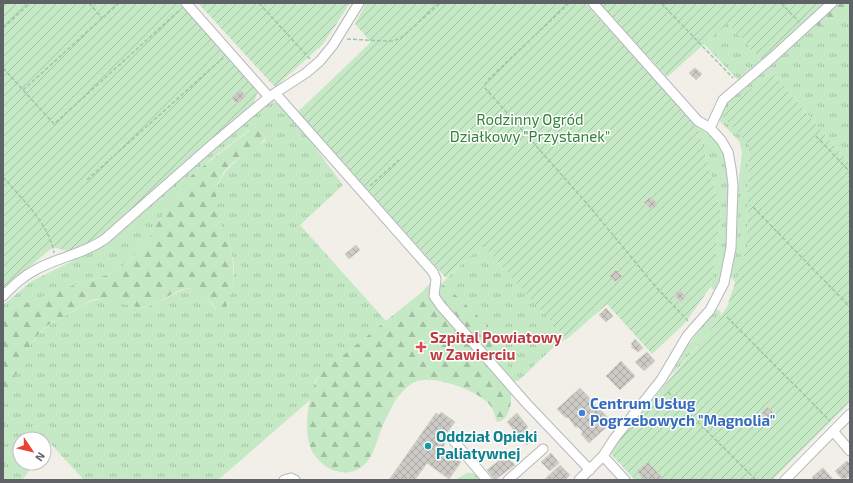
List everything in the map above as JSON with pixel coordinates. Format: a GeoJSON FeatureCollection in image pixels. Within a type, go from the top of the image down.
{"type":"FeatureCollection","features":[{"type":"Feature","properties":{"kind":"street"},"geometry":{"type":"LineString","coordinates":[[186,3],[363,193],[433,272],[436,279],[434,296],[441,306],[527,404],[590,470]]}},
{"type":"Feature","properties":{"kind":"street"},"geometry":{"type":"LineString","coordinates":[[3,296],[25,276],[38,268],[86,250],[105,239],[213,144],[272,95],[306,73],[315,65],[337,39],[359,3]]}},
{"type":"Feature","properties":{"kind":"street"},"geometry":{"type":"LineString","coordinates":[[579,480],[603,456],[614,439],[661,380],[670,368],[681,346],[705,318],[720,293],[724,283],[731,248],[733,185],[731,168],[725,146],[710,128],[698,121],[593,3]]}},
{"type":"Feature","properties":{"kind":"street"},"geometry":{"type":"LineString","coordinates":[[710,128],[720,104],[805,29],[832,3]]}},
{"type":"Feature","properties":{"kind":"street"},"geometry":{"type":"LineString","coordinates":[[785,480],[850,414]]}},
{"type":"Feature","properties":{"kind":"street"},"geometry":{"type":"LineString","coordinates":[[835,430],[850,451]]}},
{"type":"Feature","properties":{"kind":"street"},"geometry":{"type":"LineString","coordinates":[[453,440],[487,480]]}},
{"type":"Feature","properties":{"kind":"street"},"geometry":{"type":"LineString","coordinates":[[508,480],[543,449]]}},
{"type":"Feature","properties":{"kind":"street"},"geometry":{"type":"LineString","coordinates":[[603,456],[625,480]]}},
{"type":"Feature","properties":{"kind":"street"},"geometry":{"type":"LineString","coordinates":[[284,480],[291,478],[296,480]]}},
{"type":"Feature","properties":{"kind":"path"},"geometry":{"type":"LineString","coordinates":[[3,28],[30,3]]}},
{"type":"Feature","properties":{"kind":"path"},"geometry":{"type":"LineString","coordinates":[[89,3],[102,18]]}},
{"type":"Feature","properties":{"kind":"path"},"geometry":{"type":"LineString","coordinates":[[23,90],[119,3]]}},
{"type":"Feature","properties":{"kind":"path"},"geometry":{"type":"LineString","coordinates":[[3,68],[54,124],[186,3]]}},
{"type":"Feature","properties":{"kind":"path"},"geometry":{"type":"LineString","coordinates":[[259,3],[315,65]]}},
{"type":"Feature","properties":{"kind":"path"},"geometry":{"type":"LineString","coordinates":[[337,39],[393,41],[406,34],[440,3]]}},
{"type":"Feature","properties":{"kind":"path"},"geometry":{"type":"LineString","coordinates":[[569,3],[488,80],[485,88],[589,206],[656,288],[695,328]]}},
{"type":"Feature","properties":{"kind":"path"},"geometry":{"type":"LineString","coordinates":[[661,3],[740,85]]}},
{"type":"Feature","properties":{"kind":"path"},"geometry":{"type":"LineString","coordinates":[[782,3],[805,29]]}},
{"type":"Feature","properties":{"kind":"path"},"geometry":{"type":"LineString","coordinates":[[87,180],[230,51]]}},
{"type":"Feature","properties":{"kind":"path"},"geometry":{"type":"LineString","coordinates":[[816,136],[850,172]]}},
{"type":"Feature","properties":{"kind":"path"},"geometry":{"type":"LineString","coordinates":[[363,193],[399,160]]}},
{"type":"Feature","properties":{"kind":"path"},"geometry":{"type":"LineString","coordinates":[[3,177],[28,206],[44,228],[53,247],[56,262]]}},
{"type":"Feature","properties":{"kind":"path"},"geometry":{"type":"LineString","coordinates":[[753,207],[850,307]]}},
{"type":"Feature","properties":{"kind":"path"},"geometry":{"type":"LineString","coordinates":[[727,317],[835,430]]}},
{"type":"Feature","properties":{"kind":"path"},"geometry":{"type":"LineString","coordinates":[[668,392],[756,480]]}},
{"type":"Feature","properties":{"kind":"green space"},"geometry":{"type":"Polygon","coordinates":[[[3,3],[180,3],[258,91],[253,105],[96,240],[70,252],[53,247],[3,289],[3,3]]]}},
{"type":"Feature","properties":{"kind":"green space"},"geometry":{"type":"Polygon","coordinates":[[[198,3],[350,3],[323,44],[275,87],[198,3]]]}},
{"type":"Feature","properties":{"kind":"green space","name":"Rodzinny Ogród Działkowy \"Przystanek\""},"geometry":{"type":"Polygon","coordinates":[[[366,3],[585,3],[698,127],[721,214],[711,286],[685,323],[652,354],[607,304],[567,339],[483,245],[446,278],[298,112],[371,42],[355,24],[366,3]]]}},
{"type":"Feature","properties":{"kind":"green space"},"geometry":{"type":"Polygon","coordinates":[[[599,3],[828,3],[764,63],[728,23],[667,77],[599,3]]]}},
{"type":"Feature","properties":{"kind":"green space"},"geometry":{"type":"Polygon","coordinates":[[[837,3],[850,3],[850,14],[829,25],[813,26],[837,3]]]}},
{"type":"Feature","properties":{"kind":"green space"},"geometry":{"type":"Polygon","coordinates":[[[850,14],[850,164],[771,71],[749,145],[747,247],[736,283],[730,276],[737,239],[737,199],[742,152],[739,141],[719,120],[727,101],[813,26],[850,14]]]}},
{"type":"Feature","properties":{"kind":"green space"},"geometry":{"type":"Polygon","coordinates":[[[728,23],[764,63],[740,82],[704,44],[728,23]]]}},
{"type":"Feature","properties":{"kind":"green space"},"geometry":{"type":"Polygon","coordinates":[[[771,71],[850,164],[850,402],[772,480],[635,480],[609,452],[706,336],[727,307],[747,247],[749,145],[722,115],[771,71]]]}},
{"type":"Feature","properties":{"kind":"green space"},"geometry":{"type":"Polygon","coordinates":[[[272,101],[279,105],[288,114],[319,152],[343,185],[300,225],[386,321],[321,373],[315,381],[311,399],[218,480],[84,480],[52,445],[52,431],[12,431],[12,471],[29,471],[22,480],[3,480],[3,394],[12,381],[26,352],[39,334],[47,327],[86,303],[102,299],[111,299],[134,307],[144,307],[159,302],[184,290],[192,289],[199,291],[207,297],[215,309],[228,305],[234,263],[218,220],[215,206],[216,193],[219,182],[225,172],[243,155],[265,141],[266,130],[249,130],[210,160],[179,193],[155,226],[147,242],[129,261],[114,273],[80,283],[17,306],[3,315],[3,305],[32,281],[107,244],[265,105],[272,101]]]}},
{"type":"Feature","properties":{"kind":"green space"},"geometry":{"type":"Polygon","coordinates":[[[698,127],[710,136],[720,147],[725,156],[729,175],[730,219],[728,245],[718,290],[712,289],[711,286],[721,214],[698,127]]]}},
{"type":"Feature","properties":{"kind":"green space"},"geometry":{"type":"Polygon","coordinates":[[[250,130],[267,130],[269,132],[264,140],[233,162],[226,169],[217,189],[217,213],[228,240],[233,268],[233,282],[229,299],[227,305],[220,314],[207,297],[199,291],[191,289],[177,291],[156,303],[141,307],[134,307],[107,299],[92,300],[50,324],[40,333],[33,341],[9,386],[3,394],[3,315],[17,306],[80,283],[114,273],[129,261],[147,242],[155,226],[192,175],[250,130]]]}},
{"type":"Feature","properties":{"kind":"green space"},"geometry":{"type":"Polygon","coordinates":[[[483,244],[567,339],[559,342],[518,381],[510,382],[471,316],[452,293],[441,284],[483,244]]]}},
{"type":"Feature","properties":{"kind":"green space"},"geometry":{"type":"Polygon","coordinates":[[[431,282],[438,282],[450,290],[477,315],[496,336],[508,368],[511,397],[510,409],[505,417],[497,422],[493,409],[488,403],[474,393],[443,382],[423,380],[415,382],[405,389],[395,401],[385,420],[373,452],[365,464],[357,470],[349,472],[332,470],[324,465],[312,452],[309,443],[307,417],[313,388],[317,380],[321,373],[422,292],[431,282]]]}},
{"type":"Feature","properties":{"kind":"green space"},"geometry":{"type":"Polygon","coordinates":[[[715,309],[720,311],[721,315],[706,336],[670,377],[686,348],[715,309]]]}},
{"type":"Feature","properties":{"kind":"green space"},"geometry":{"type":"Polygon","coordinates":[[[467,473],[473,473],[481,480],[455,480],[467,473]]]}},
{"type":"Feature","properties":{"kind":"building"},"geometry":{"type":"Polygon","coordinates":[[[695,68],[702,74],[696,80],[689,73],[695,68]]]}},
{"type":"Feature","properties":{"kind":"building"},"geometry":{"type":"Polygon","coordinates":[[[240,89],[246,96],[237,104],[231,98],[240,89]]]}},
{"type":"Feature","properties":{"kind":"building"},"geometry":{"type":"Polygon","coordinates":[[[650,197],[658,204],[652,210],[644,203],[650,197]]]}},
{"type":"Feature","properties":{"kind":"building"},"geometry":{"type":"Polygon","coordinates":[[[356,245],[360,250],[349,259],[345,254],[356,245]]]}},
{"type":"Feature","properties":{"kind":"building"},"geometry":{"type":"Polygon","coordinates":[[[616,270],[622,276],[615,282],[609,276],[616,270]]]}},
{"type":"Feature","properties":{"kind":"building"},"geometry":{"type":"Polygon","coordinates":[[[679,290],[686,296],[681,302],[674,295],[679,290]]]}},
{"type":"Feature","properties":{"kind":"building"},"geometry":{"type":"Polygon","coordinates":[[[606,308],[613,316],[606,322],[599,315],[606,308]]]}},
{"type":"Feature","properties":{"kind":"building"},"geometry":{"type":"Polygon","coordinates":[[[635,339],[643,348],[638,352],[631,347],[633,346],[631,344],[635,339]]]}},
{"type":"Feature","properties":{"kind":"building"},"geometry":{"type":"Polygon","coordinates":[[[647,352],[655,361],[644,371],[635,362],[647,352]]]}},
{"type":"Feature","properties":{"kind":"building"},"geometry":{"type":"Polygon","coordinates":[[[621,361],[635,376],[620,390],[606,376],[621,361]]]}},
{"type":"Feature","properties":{"kind":"building","name":"Centrum Usług Pogrzebowych \"Magnolia\""},"geometry":{"type":"Polygon","coordinates":[[[580,388],[612,422],[589,443],[581,434],[583,432],[577,426],[576,428],[568,417],[566,418],[557,409],[580,388]]]}},
{"type":"Feature","properties":{"kind":"building"},"geometry":{"type":"Polygon","coordinates":[[[767,407],[773,412],[766,421],[760,416],[767,407]]]}},
{"type":"Feature","properties":{"kind":"building","name":"Oddział Opieki Paliatywnej"},"geometry":{"type":"Polygon","coordinates":[[[441,412],[455,422],[441,441],[445,444],[442,449],[461,462],[449,479],[427,463],[415,480],[389,480],[436,413],[439,415],[441,412]]]}},
{"type":"Feature","properties":{"kind":"building"},"geometry":{"type":"Polygon","coordinates":[[[517,413],[528,427],[526,429],[534,438],[527,445],[507,422],[517,413]]]}},
{"type":"Feature","properties":{"kind":"building"},"geometry":{"type":"Polygon","coordinates":[[[551,453],[559,463],[550,471],[541,462],[551,453]]]}},
{"type":"Feature","properties":{"kind":"building"},"geometry":{"type":"Polygon","coordinates":[[[506,455],[515,465],[495,480],[487,470],[506,455]]]}},
{"type":"Feature","properties":{"kind":"building"},"geometry":{"type":"Polygon","coordinates":[[[847,461],[850,464],[850,476],[843,480],[835,471],[847,461]]]}},
{"type":"Feature","properties":{"kind":"building"},"geometry":{"type":"Polygon","coordinates":[[[648,462],[664,480],[644,480],[637,471],[648,462]]]}},
{"type":"Feature","properties":{"kind":"building"},"geometry":{"type":"Polygon","coordinates":[[[560,465],[570,475],[565,480],[544,480],[560,465]]]}},
{"type":"Feature","properties":{"kind":"building"},"geometry":{"type":"Polygon","coordinates":[[[823,468],[833,479],[814,480],[812,477],[823,468]]]}},
{"type":"Feature","properties":{"kind":"place","name":"Szpital Powiatowy w Zawierciu"},"geometry":{"type":"Point","coordinates":[421,347]}},
{"type":"Feature","properties":{"kind":"place","name":"Centrum Usług Pogrzebowych \"Magnolia\""},"geometry":{"type":"Point","coordinates":[582,413]}},
{"type":"Feature","properties":{"kind":"place","name":"Oddział Opieki Paliatywnej"},"geometry":{"type":"Point","coordinates":[428,446]}}]}
